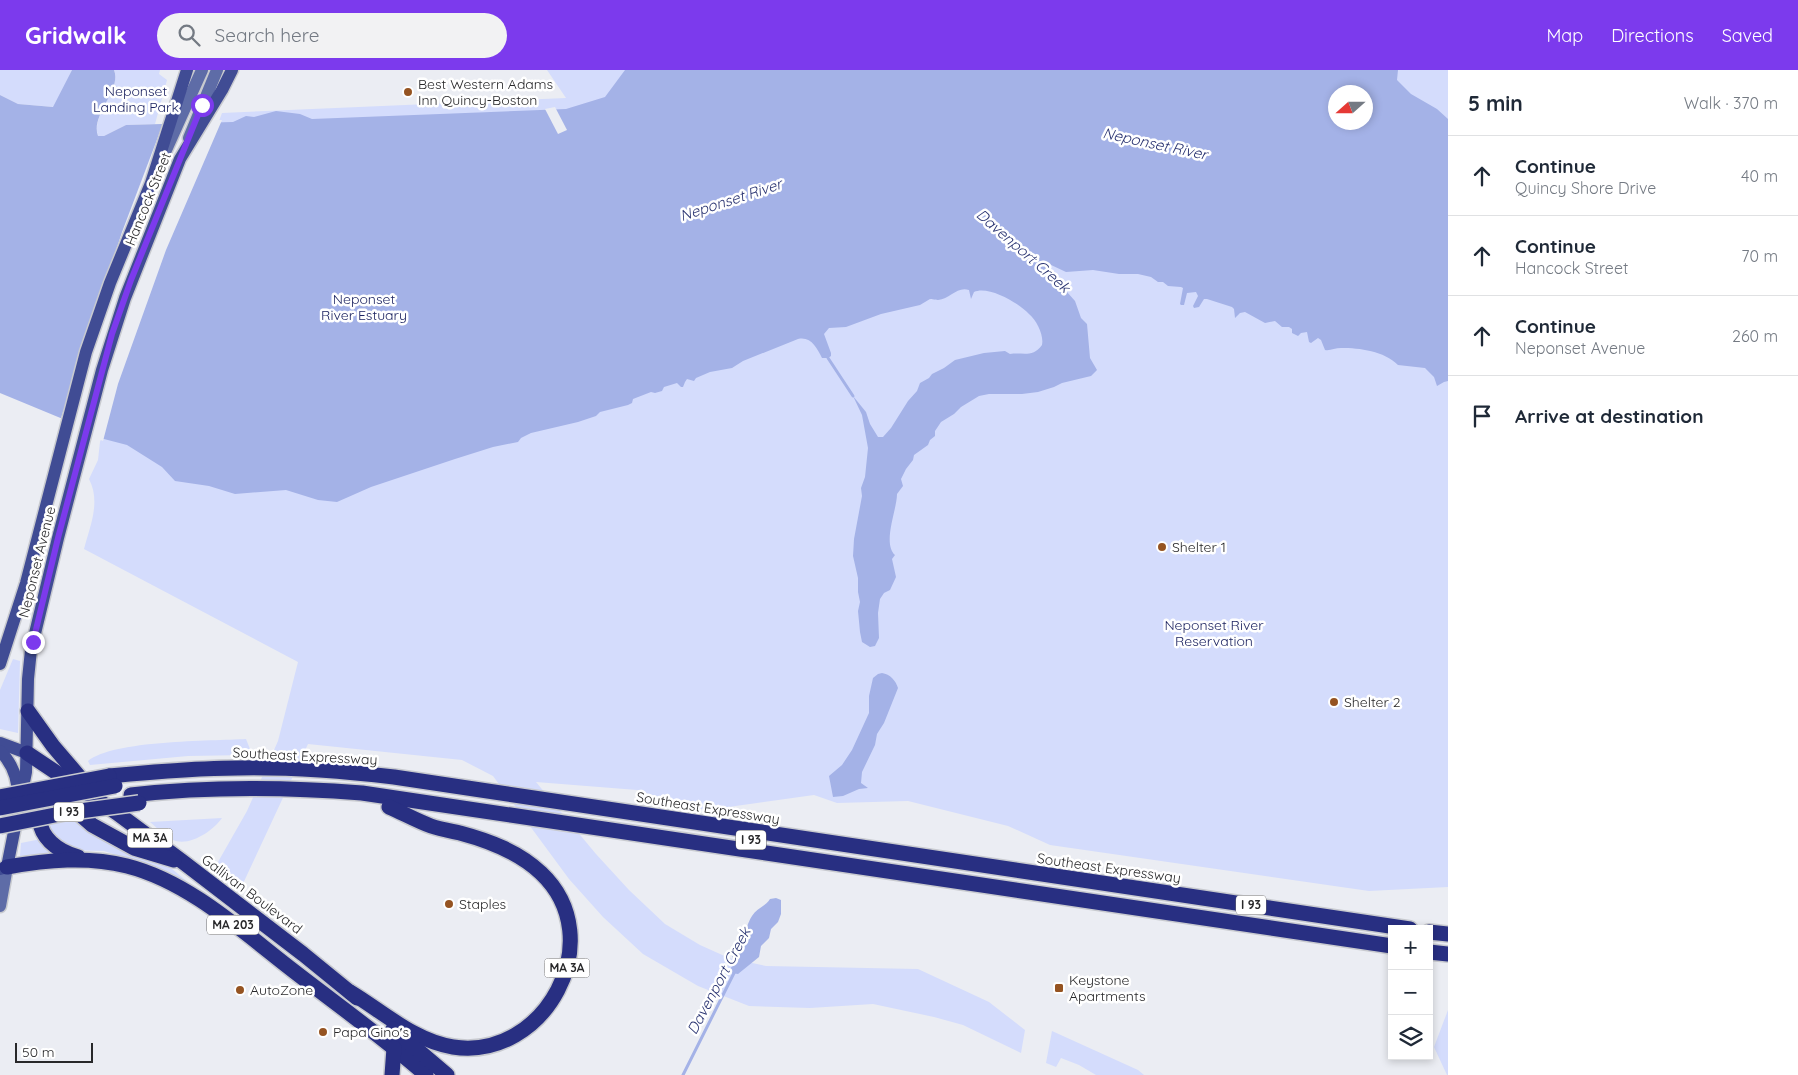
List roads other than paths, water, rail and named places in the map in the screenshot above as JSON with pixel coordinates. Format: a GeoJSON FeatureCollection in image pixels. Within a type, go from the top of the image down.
{"type":"FeatureCollection","features":[{"type":"Feature","properties":{"kind":"highway","name":"MA 3A"},"geometry":{"type":"LineString","coordinates":[[28,711],[69,766],[117,814]]}},
{"type":"Feature","properties":{"kind":"highway","name":"Gallivan Boulevard"},"geometry":{"type":"LineString","coordinates":[[27,753],[117,814],[183,862],[303,954],[447,1075]]}},
{"type":"Feature","properties":{"kind":"highway","name":"Southeast Expressway"},"geometry":{"type":"LineString","coordinates":[[0,797],[173,770],[231,782],[296,783],[361,773],[412,780],[1090,896],[1388,954]]}},
{"type":"Feature","properties":{"kind":"highway","name":"I 93"},"geometry":{"type":"LineString","coordinates":[[0,808],[112,781]]}},
{"type":"Feature","properties":{"kind":"highway","name":"Southeast Expressway"},"geometry":{"type":"LineString","coordinates":[[0,826],[231,782],[296,783],[361,802],[390,807],[1090,896],[1388,927]]}},
{"type":"Feature","properties":{"kind":"highway","name":"I 93"},"geometry":{"type":"LineString","coordinates":[[296,783],[1035,888]]}},
{"type":"Feature","properties":{"kind":"highway","name":"I 93"},"geometry":{"type":"LineString","coordinates":[[0,817],[63,804],[135,799]]}},
{"type":"Feature","properties":{"kind":"highway"},"geometry":{"type":"LineString","coordinates":[[88,860],[63,852],[49,842],[43,833],[39,819],[44,811],[57,805],[66,805],[92,825],[134,848],[183,862]]}},
{"type":"Feature","properties":{"kind":"highway","name":"MA 3A"},"geometry":{"type":"LineString","coordinates":[[350,992],[397,1023],[428,1040],[453,1047],[476,1047],[495,1043],[510,1037],[526,1028],[539,1017],[555,996],[563,980],[568,963],[570,936],[566,913],[556,892],[540,872],[502,848],[432,826],[390,807]]}},
{"type":"Feature","properties":{"kind":"highway","name":"MA 203"},"geometry":{"type":"LineString","coordinates":[[4,868],[52,860],[106,861],[143,871],[177,886],[192,895],[394,1048],[426,1075]]}},
{"type":"Feature","properties":{"kind":"highway","name":"I 93"},"geometry":{"type":"LineString","coordinates":[[1090,896],[1388,934]]}},
{"type":"Feature","properties":{"kind":"highway","name":"I 93"},"geometry":{"type":"LineString","coordinates":[[1090,896],[1388,945]]}},
{"type":"Feature","properties":{"kind":"highway"},"geometry":{"type":"LineString","coordinates":[[1433,932],[1448,934]]}},
{"type":"Feature","properties":{"kind":"highway"},"geometry":{"type":"LineString","coordinates":[[1433,942],[1448,944]]}},
{"type":"Feature","properties":{"kind":"highway"},"geometry":{"type":"LineString","coordinates":[[1433,952],[1448,954]]}},
{"type":"Feature","properties":{"kind":"highway"},"geometry":{"type":"LineString","coordinates":[[1433,962],[1448,964]]}},
{"type":"Feature","properties":{"kind":"highway"},"geometry":{"type":"LineString","coordinates":[[392,1075],[394,1048]]}},
{"type":"Feature","properties":{"kind":"main road","name":"Hancock Street"},"geometry":{"type":"LineString","coordinates":[[121,256],[151,183],[188,70]]}},
{"type":"Feature","properties":{"kind":"main road"},"geometry":{"type":"LineString","coordinates":[[151,183],[202,70]]}},
{"type":"Feature","properties":{"kind":"main road"},"geometry":{"type":"LineString","coordinates":[[180,158],[217,70]]}},
{"type":"Feature","properties":{"kind":"main road","name":"Hancock Street"},"geometry":{"type":"LineString","coordinates":[[139,262],[180,158],[222,90],[232,70]]}},
{"type":"Feature","properties":{"kind":"main road","name":"Neponset Avenue"},"geometry":{"type":"LineString","coordinates":[[0,664],[21,601],[86,352],[121,256]]}},
{"type":"Feature","properties":{"kind":"main road","name":"Neponset Avenue"},"geometry":{"type":"LineString","coordinates":[[0,906],[4,868],[25,781],[31,650],[102,370],[118,316],[139,262]]}},
{"type":"Feature","properties":{"kind":"main road"},"geometry":{"type":"LineString","coordinates":[[0,742],[27,753]]}},
{"type":"Feature","properties":{"kind":"main road"},"geometry":{"type":"LineString","coordinates":[[0,751],[7,758],[15,776],[18,792],[17,819]]}},
{"type":"Feature","properties":{"kind":"water","name":"Neponset River Estuary"},"geometry":{"type":"Polygon","coordinates":[[[72,70],[114,70],[114,86],[98,120],[98,136],[104,136],[126,125],[233,122],[246,116],[254,117],[276,111],[300,114],[312,119],[566,109],[605,97],[625,70],[1398,70],[1397,80],[1411,94],[1437,109],[1448,119],[1448,381],[1437,386],[1434,377],[1425,368],[1398,365],[1379,353],[1348,348],[1325,350],[1321,340],[1318,338],[1311,343],[1309,342],[1307,332],[1301,333],[1298,336],[1292,333],[1292,329],[1289,327],[1282,327],[1275,321],[1265,323],[1245,312],[1240,313],[1235,318],[1232,307],[1207,299],[1204,299],[1199,307],[1194,308],[1193,306],[1198,296],[1196,292],[1187,293],[1184,305],[1181,305],[1183,288],[1168,286],[1151,277],[1093,270],[1066,272],[1049,264],[1048,268],[1063,282],[1067,292],[1075,301],[1081,318],[1087,324],[1090,358],[1097,370],[1091,376],[1062,383],[1038,392],[979,396],[941,422],[935,431],[935,436],[928,445],[914,455],[913,460],[901,479],[903,486],[897,494],[890,535],[891,550],[895,555],[892,559],[896,577],[890,590],[884,593],[880,599],[878,613],[879,638],[875,646],[870,647],[862,642],[860,632],[858,578],[853,556],[868,448],[862,415],[853,396],[866,412],[870,424],[878,437],[883,437],[917,391],[920,383],[955,360],[984,353],[1005,351],[1010,354],[1028,354],[1039,349],[1042,345],[1042,337],[1039,328],[1032,317],[1018,305],[1003,296],[980,290],[974,292],[971,299],[969,290],[965,289],[942,299],[930,299],[920,305],[881,314],[846,327],[829,328],[824,334],[831,353],[831,356],[828,358],[822,358],[816,347],[807,339],[798,339],[743,361],[732,368],[710,372],[696,378],[694,381],[687,379],[683,387],[677,383],[664,387],[662,391],[651,392],[633,399],[632,403],[628,405],[600,412],[596,416],[578,422],[531,433],[521,438],[518,442],[493,447],[455,459],[371,487],[337,502],[318,500],[286,490],[235,494],[209,486],[175,481],[162,467],[127,445],[104,439],[75,424],[0,393],[0,95],[18,104],[53,107],[72,70]]]}},
{"type":"Feature","properties":{"kind":"water"},"geometry":{"type":"Polygon","coordinates":[[[882,673],[892,678],[898,688],[862,772],[861,783],[868,788],[859,789],[843,796],[833,797],[829,776],[842,765],[852,750],[869,713],[869,696],[873,678],[882,673]]]}},
{"type":"Feature","properties":{"kind":"water"},"geometry":{"type":"Polygon","coordinates":[[[776,898],[781,900],[781,914],[778,922],[771,929],[769,938],[761,946],[759,957],[738,974],[731,973],[729,970],[734,964],[732,955],[743,941],[752,916],[770,899],[776,898]]]}},
{"type":"Feature","properties":{"kind":"waterway"},"geometry":{"type":"LineString","coordinates":[[828,358],[853,396]]}},
{"type":"Feature","properties":{"kind":"waterway","name":"Davenport Creek"},"geometry":{"type":"LineString","coordinates":[[683,1075],[735,971]]}},
{"type":"Feature","properties":{"kind":"place","name":"Best Western Adams Inn Quincy-Boston"},"geometry":{"type":"Point","coordinates":[408,92]}},
{"type":"Feature","properties":{"kind":"place","name":"Shelter 1"},"geometry":{"type":"Point","coordinates":[1162,547]}},
{"type":"Feature","properties":{"kind":"place","name":"Shelter 2"},"geometry":{"type":"Point","coordinates":[1334,702]}},
{"type":"Feature","properties":{"kind":"place","name":"Staples"},"geometry":{"type":"Point","coordinates":[449,904]}},
{"type":"Feature","properties":{"kind":"place","name":"Keystone Apartments"},"geometry":{"type":"Point","coordinates":[1059,988]}},
{"type":"Feature","properties":{"kind":"place","name":"AutoZone"},"geometry":{"type":"Point","coordinates":[240,990]}},
{"type":"Feature","properties":{"kind":"place","name":"Papa Gino's"},"geometry":{"type":"Point","coordinates":[323,1032]}},
{"type":"Feature","properties":{"kind":"park label","name":"Neponset Landing Park"},"geometry":{"type":"Point","coordinates":[136,100]}},
{"type":"Feature","properties":{"kind":"park label","name":"Neponset River Reservation"},"geometry":{"type":"Point","coordinates":[1214,634]}},
{"type":"Feature","properties":{"kind":"water label","name":"Neponset River"},"geometry":{"type":"Point","coordinates":[1155,144]}},
{"type":"Feature","properties":{"kind":"water label","name":"Neponset River"},"geometry":{"type":"Point","coordinates":[731,200]}}]}
